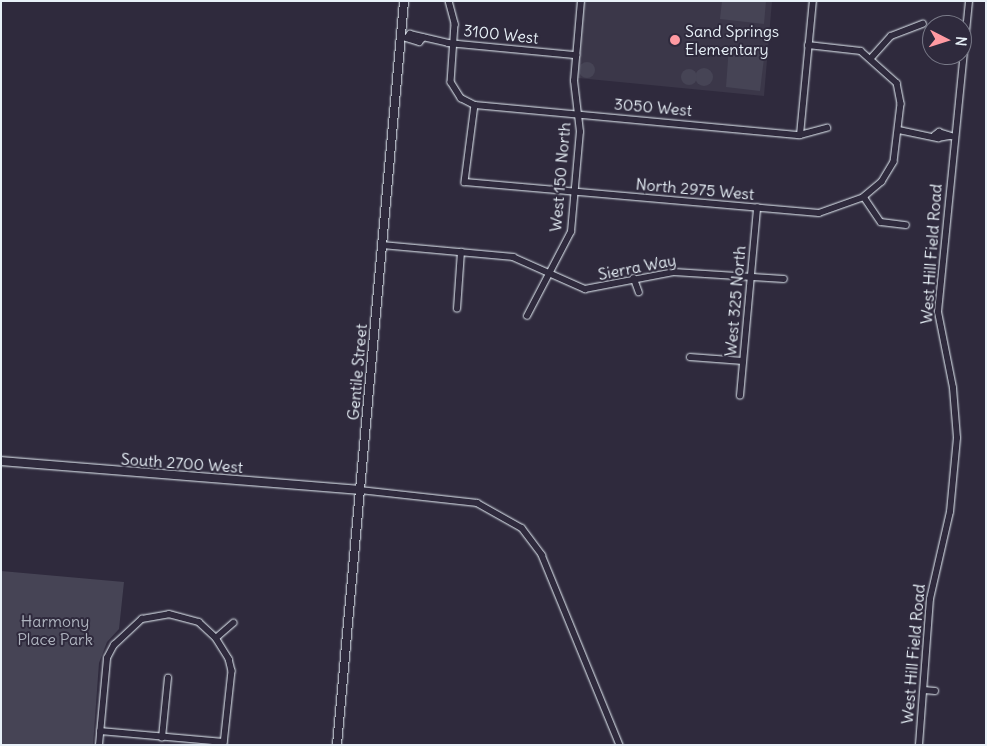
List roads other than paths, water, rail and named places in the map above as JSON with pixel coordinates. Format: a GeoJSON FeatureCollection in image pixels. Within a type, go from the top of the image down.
{"type":"FeatureCollection","features":[{"type":"Feature","properties":{"kind":"main road","name":"Gentile Street"},"geometry":{"type":"LineString","coordinates":[[337,745],[382,245],[404,38],[404,1]]}},
{"type":"Feature","properties":{"kind":"main road","name":"South 2700 West"},"geometry":{"type":"LineString","coordinates":[[1,461],[360,490]]}},
{"type":"Feature","properties":{"kind":"street"},"geometry":{"type":"LineString","coordinates":[[448,1],[454,16],[451,82],[461,98],[475,105]]}},
{"type":"Feature","properties":{"kind":"street","name":"West 150 North"},"geometry":{"type":"LineString","coordinates":[[527,316],[570,236],[578,114],[576,55],[581,1]]}},
{"type":"Feature","properties":{"kind":"street"},"geometry":{"type":"LineString","coordinates":[[800,135],[813,1]]}},
{"type":"Feature","properties":{"kind":"street","name":"West Hill Field Road"},"geometry":{"type":"LineString","coordinates":[[919,745],[930,599],[950,512],[957,438],[954,388],[938,312],[952,136],[969,1]]}},
{"type":"Feature","properties":{"kind":"street"},"geometry":{"type":"LineString","coordinates":[[872,57],[891,36],[922,24]]}},
{"type":"Feature","properties":{"kind":"street","name":"3100 West"},"geometry":{"type":"LineString","coordinates":[[404,38],[410,34],[453,43],[576,55]]}},
{"type":"Feature","properties":{"kind":"street"},"geometry":{"type":"LineString","coordinates":[[808,44],[851,48],[872,57],[897,83],[899,130],[888,174],[864,197],[882,222],[906,225]]}},
{"type":"Feature","properties":{"kind":"street","name":"3050 West"},"geometry":{"type":"LineString","coordinates":[[475,105],[800,135],[827,128]]}},
{"type":"Feature","properties":{"kind":"street","name":"North 2975 West"},"geometry":{"type":"LineString","coordinates":[[475,105],[465,182],[819,213],[864,197]]}},
{"type":"Feature","properties":{"kind":"street"},"geometry":{"type":"LineString","coordinates":[[899,130],[934,135],[947,139],[952,136]]}},
{"type":"Feature","properties":{"kind":"street","name":"West 325 North"},"geometry":{"type":"LineString","coordinates":[[740,396],[757,208]]}},
{"type":"Feature","properties":{"kind":"street","name":"Sierra Way"},"geometry":{"type":"LineString","coordinates":[[382,245],[512,257],[585,289],[634,278],[694,271],[784,279]]}},
{"type":"Feature","properties":{"kind":"street"},"geometry":{"type":"LineString","coordinates":[[457,309],[461,252]]}},
{"type":"Feature","properties":{"kind":"street"},"geometry":{"type":"LineString","coordinates":[[634,278],[638,292]]}},
{"type":"Feature","properties":{"kind":"street"},"geometry":{"type":"LineString","coordinates":[[690,357],[743,361]]}},
{"type":"Feature","properties":{"kind":"street"},"geometry":{"type":"LineString","coordinates":[[360,490],[477,503],[522,528],[542,555],[620,745]]}},
{"type":"Feature","properties":{"kind":"street"},"geometry":{"type":"LineString","coordinates":[[99,745],[100,731],[110,651],[130,629],[155,615],[187,617],[216,638],[226,654],[232,671],[224,743],[100,731]]}},
{"type":"Feature","properties":{"kind":"street"},"geometry":{"type":"LineString","coordinates":[[216,638],[233,623]]}},
{"type":"Feature","properties":{"kind":"street"},"geometry":{"type":"LineString","coordinates":[[162,738],[168,678]]}},
{"type":"Feature","properties":{"kind":"street"},"geometry":{"type":"LineString","coordinates":[[924,690],[935,691]]}},
{"type":"Feature","properties":{"kind":"place","name":"Sand Springs Elementary"},"geometry":{"type":"Point","coordinates":[675,40]}},
{"type":"Feature","properties":{"kind":"park label","name":"Harmony Place Park"},"geometry":{"type":"Point","coordinates":[55,630]}}]}
